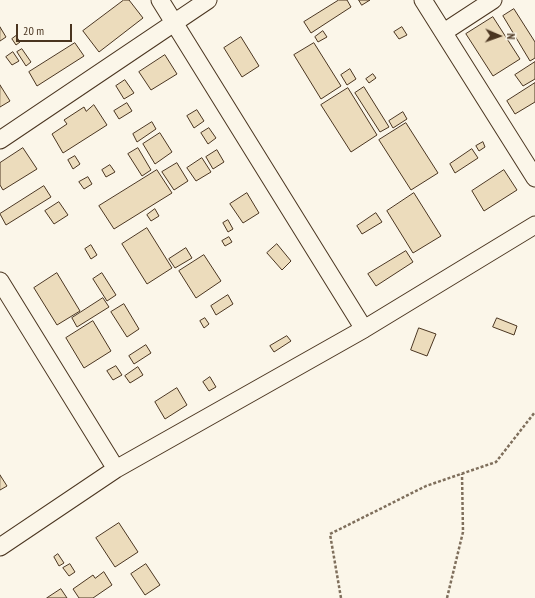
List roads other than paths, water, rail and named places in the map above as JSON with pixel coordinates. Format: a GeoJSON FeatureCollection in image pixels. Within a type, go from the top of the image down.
{"type":"FeatureCollection","features":[{"type":"Feature","properties":{"kind":"street"},"geometry":{"type":"LineString","coordinates":[[160,0],[364,329]]}},
{"type":"Feature","properties":{"kind":"street"},"geometry":{"type":"LineString","coordinates":[[0,140],[208,0]]}},
{"type":"Feature","properties":{"kind":"street"},"geometry":{"type":"LineString","coordinates":[[423,0],[535,178]]}},
{"type":"Feature","properties":{"kind":"street"},"geometry":{"type":"LineString","coordinates":[[444,32],[494,0]]}},
{"type":"Feature","properties":{"kind":"street"},"geometry":{"type":"LineString","coordinates":[[0,546],[116,469],[364,329],[535,225]]}},
{"type":"Feature","properties":{"kind":"street"},"geometry":{"type":"LineString","coordinates":[[0,281],[116,469]]}}]}
